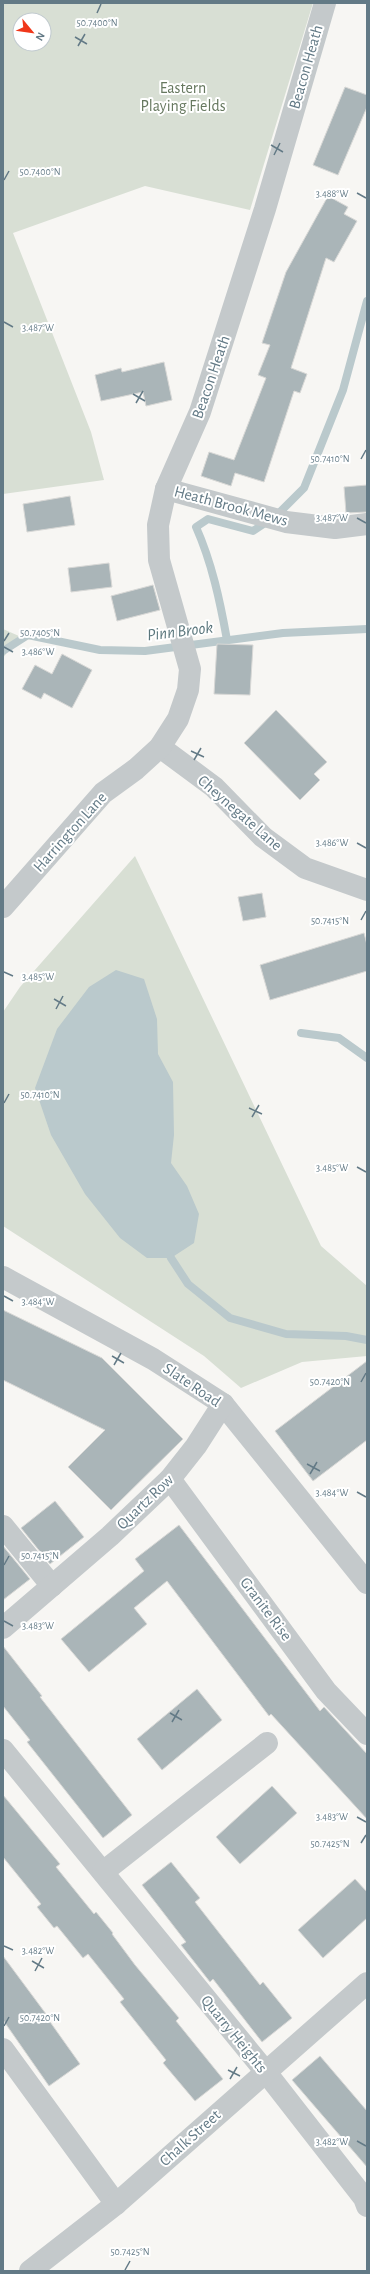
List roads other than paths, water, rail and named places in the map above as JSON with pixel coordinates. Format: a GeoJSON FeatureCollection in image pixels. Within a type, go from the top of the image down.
{"type":"FeatureCollection","features":[{"type":"Feature","properties":{"kind":"street","name":"Beacon Heath"},"geometry":{"type":"LineString","coordinates":[[160,747],[178,719],[188,690],[190,669],[159,560],[158,525],[166,489],[200,412],[265,209],[325,3]]}},
{"type":"Feature","properties":{"kind":"street","name":"Heath Brook Mews"},"geometry":{"type":"LineString","coordinates":[[166,489],[286,522],[335,528],[367,524]]}},
{"type":"Feature","properties":{"kind":"street","name":"Cheynegate Lane"},"geometry":{"type":"LineString","coordinates":[[160,747],[214,787],[263,837],[305,868],[367,890]]}},
{"type":"Feature","properties":{"kind":"street","name":"Harrington Lane"},"geometry":{"type":"LineString","coordinates":[[3,907],[103,793],[136,770],[160,747]]}},
{"type":"Feature","properties":{"kind":"street","name":"Slate Road"},"geometry":{"type":"LineString","coordinates":[[3,1277],[153,1359],[223,1404],[367,1583]]}},
{"type":"Feature","properties":{"kind":"street","name":"Quartz Row"},"geometry":{"type":"LineString","coordinates":[[3,1628],[110,1536],[170,1479],[196,1446],[223,1404]]}},
{"type":"Feature","properties":{"kind":"street","name":"Granite Rise"},"geometry":{"type":"LineString","coordinates":[[170,1479],[326,1691],[367,1734]]}},
{"type":"Feature","properties":{"kind":"street"},"geometry":{"type":"LineString","coordinates":[[3,1526],[52,1586]]}},
{"type":"Feature","properties":{"kind":"street"},"geometry":{"type":"LineString","coordinates":[[103,1872],[267,1743]]}},
{"type":"Feature","properties":{"kind":"street","name":"Quarry Heights"},"geometry":{"type":"LineString","coordinates":[[3,1750],[265,2071],[366,2200]]}},
{"type":"Feature","properties":{"kind":"street","name":"Chalk Street"},"geometry":{"type":"LineString","coordinates":[[30,2271],[116,2204],[265,2071],[367,1983]]}},
{"type":"Feature","properties":{"kind":"street"},"geometry":{"type":"LineString","coordinates":[[3,2049],[116,2204]]}},
{"type":"Feature","properties":{"kind":"waterway"},"geometry":{"type":"LineString","coordinates":[[227,640],[215,582],[207,554],[196,527],[208,519],[253,531],[277,515],[304,488],[343,390],[367,301]]}},
{"type":"Feature","properties":{"kind":"waterway","name":"Pinn Brook"},"geometry":{"type":"LineString","coordinates":[[3,651],[28,635],[100,650],[145,651],[283,633],[367,629]]}},
{"type":"Feature","properties":{"kind":"waterway"},"geometry":{"type":"LineString","coordinates":[[301,1033],[339,1038],[367,1058]]}},
{"type":"Feature","properties":{"kind":"waterway"},"geometry":{"type":"LineString","coordinates":[[171,1258],[188,1284],[230,1318],[286,1334],[346,1336],[367,1340]]}},
{"type":"Feature","properties":{"kind":"park label","name":"Eastern Playing Fields"},"geometry":{"type":"Point","coordinates":[183,97]}}]}
